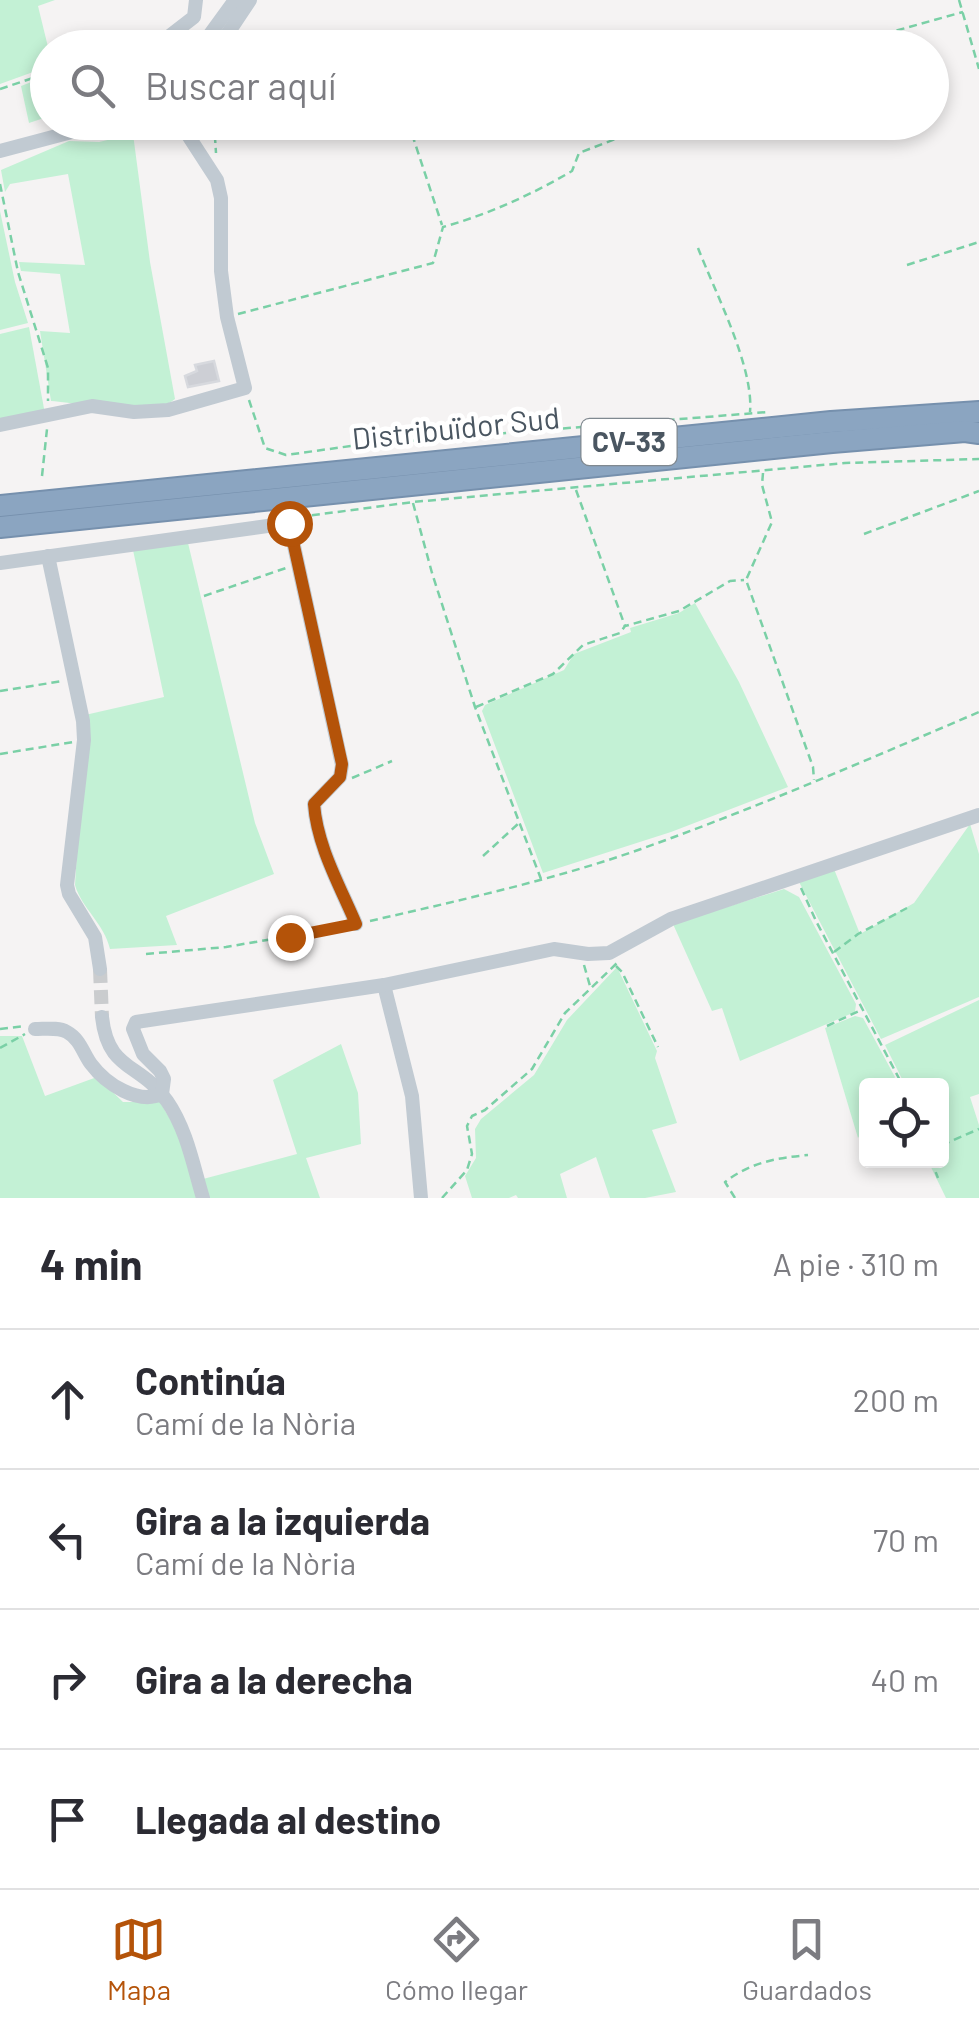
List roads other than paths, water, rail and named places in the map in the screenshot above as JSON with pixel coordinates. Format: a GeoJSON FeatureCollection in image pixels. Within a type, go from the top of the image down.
{"type":"FeatureCollection","features":[{"type":"Feature","properties":{"kind":"highway","name":"Distribuïdor Sud"},"geometry":{"type":"LineString","coordinates":[[2,522],[831,422],[979,412]]}},
{"type":"Feature","properties":{"kind":"highway","name":"Distribuïdor Sud"},"geometry":{"type":"LineString","coordinates":[[2,522],[972,432]]}},
{"type":"Feature","properties":{"kind":"street"},"geometry":{"type":"LineString","coordinates":[[177,30],[194,17],[196,0]]}},
{"type":"Feature","properties":{"kind":"street"},"geometry":{"type":"LineString","coordinates":[[213,30],[235,0]]}},
{"type":"Feature","properties":{"kind":"street"},"geometry":{"type":"LineString","coordinates":[[230,30],[250,0]]}},
{"type":"Feature","properties":{"kind":"street"},"geometry":{"type":"LineString","coordinates":[[0,151],[41,140]]}},
{"type":"Feature","properties":{"kind":"street"},"geometry":{"type":"LineString","coordinates":[[0,424],[92,406],[134,412],[168,410],[245,388],[227,317],[218,180],[194,140]]}},
{"type":"Feature","properties":{"kind":"street"},"geometry":{"type":"LineString","coordinates":[[0,562],[289,523],[342,764],[340,777],[314,804],[315,816],[356,924]]}},
{"type":"Feature","properties":{"kind":"street"},"geometry":{"type":"LineString","coordinates":[[48,556],[84,740],[67,884],[95,937],[100,969]]}},
{"type":"Feature","properties":{"kind":"street"},"geometry":{"type":"LineString","coordinates":[[162,1094],[164,1079],[143,1054],[133,1028],[136,1022],[384,985],[554,949],[609,953],[671,918],[979,815]]}},
{"type":"Feature","properties":{"kind":"street"},"geometry":{"type":"LineString","coordinates":[[384,985],[412,1096],[421,1198]]}},
{"type":"Feature","properties":{"kind":"street"},"geometry":{"type":"LineString","coordinates":[[102,1016],[107,1046],[114,1056],[146,1076],[162,1094],[190,1150],[203,1198]]}},
{"type":"Feature","properties":{"kind":"street"},"geometry":{"type":"LineString","coordinates":[[35,1029],[58,1028],[72,1035],[92,1064],[120,1089],[150,1098],[162,1094]]}},
{"type":"Feature","properties":{"kind":"tunnel"},"geometry":{"type":"LineString","coordinates":[[100,969],[102,1017]]}}]}
